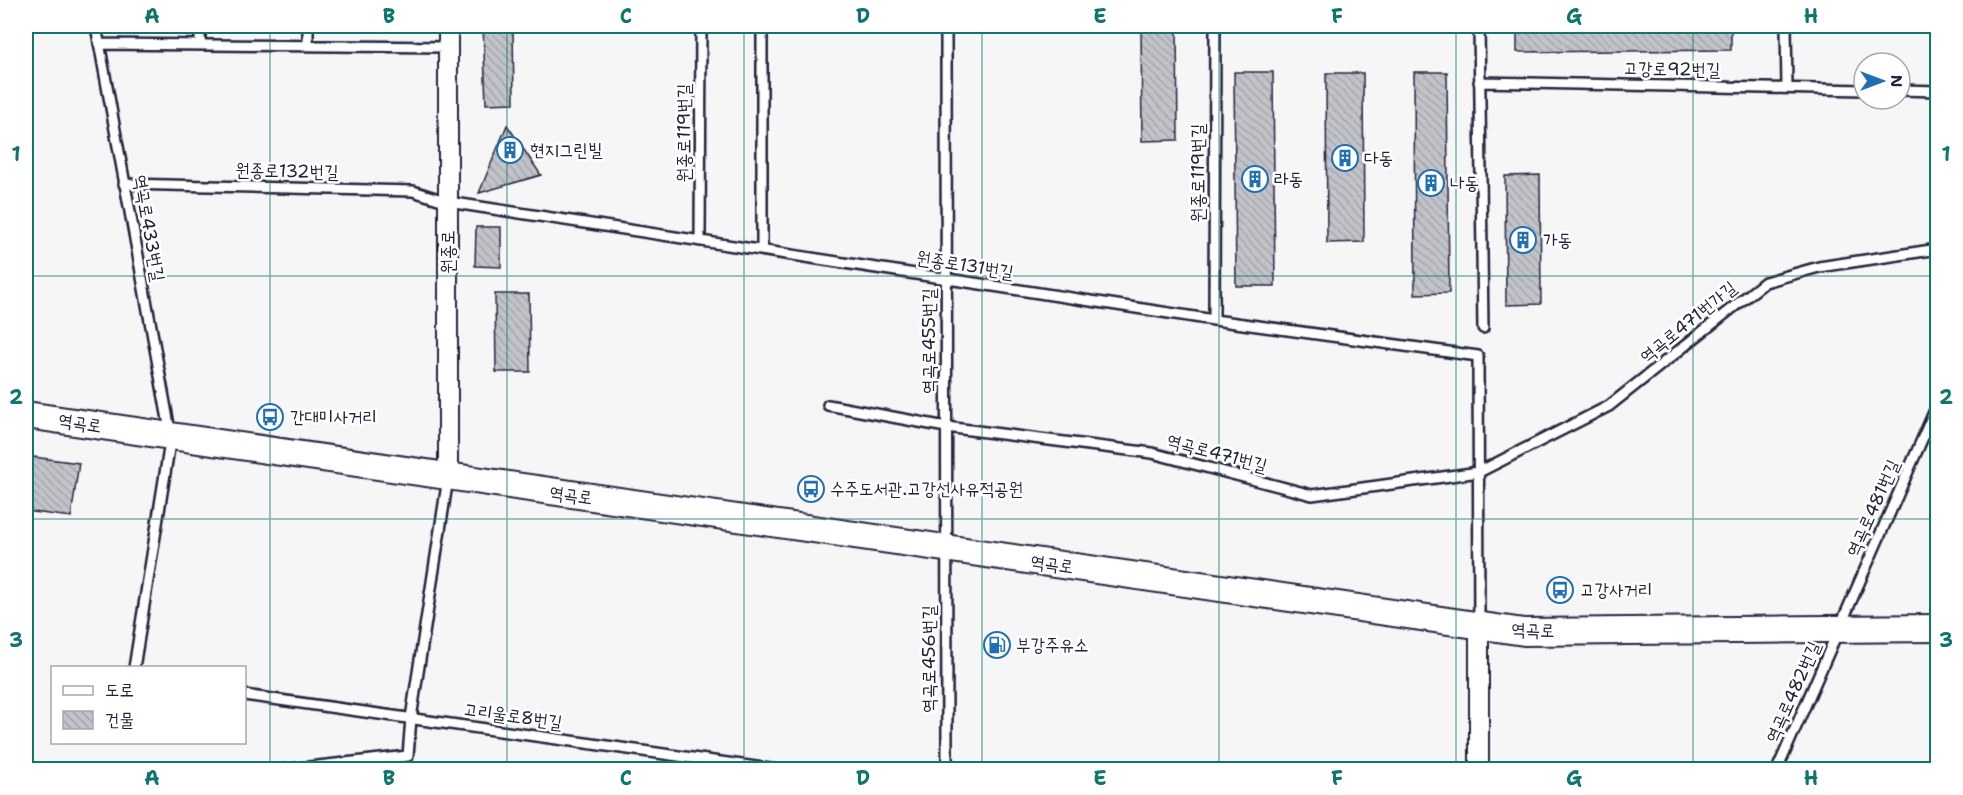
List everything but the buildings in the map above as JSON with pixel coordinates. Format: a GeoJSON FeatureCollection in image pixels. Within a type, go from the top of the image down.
{"type":"FeatureCollection","features":[{"type":"Feature","properties":{"kind":"street","name":"원종로"},"geometry":{"type":"LineString","coordinates":[[448,26],[448,478]]}},
{"type":"Feature","properties":{"kind":"street","name":"역곡로"},"geometry":{"type":"LineString","coordinates":[[26,415],[448,478],[1524,632],[1839,627],[1938,628]]}},
{"type":"Feature","properties":{"kind":"street"},"geometry":{"type":"LineString","coordinates":[[1479,626],[1479,770]]}},
{"type":"Feature","properties":{"kind":"lane","name":"역곡로433번길"},"geometry":{"type":"LineString","coordinates":[[96,26],[171,436]]}},
{"type":"Feature","properties":{"kind":"lane"},"geometry":{"type":"LineString","coordinates":[[200,26],[200,45]]}},
{"type":"Feature","properties":{"kind":"lane"},"geometry":{"type":"LineString","coordinates":[[308,26],[308,46]]}},
{"type":"Feature","properties":{"kind":"lane","name":"원종로119번길"},"geometry":{"type":"LineString","coordinates":[[700,241],[701,26]]}},
{"type":"Feature","properties":{"kind":"lane"},"geometry":{"type":"LineString","coordinates":[[762,26],[762,250]]}},
{"type":"Feature","properties":{"kind":"lane","name":"역곡로455번길"},"geometry":{"type":"LineString","coordinates":[[945,548],[946,26]]}},
{"type":"Feature","properties":{"kind":"lane","name":"원종로119번길"},"geometry":{"type":"LineString","coordinates":[[1214,320],[1215,26]]}},
{"type":"Feature","properties":{"kind":"lane"},"geometry":{"type":"LineString","coordinates":[[1479,26],[1482,328]]}},
{"type":"Feature","properties":{"kind":"lane"},"geometry":{"type":"LineString","coordinates":[[1786,26],[1787,88]]}},
{"type":"Feature","properties":{"kind":"lane"},"geometry":{"type":"LineString","coordinates":[[99,44],[448,47]]}},
{"type":"Feature","properties":{"kind":"lane","name":"고강로92번길"},"geometry":{"type":"LineString","coordinates":[[1479,82],[1852,90]]}},
{"type":"Feature","properties":{"kind":"lane"},"geometry":{"type":"LineString","coordinates":[[1912,90],[1938,91]]}},
{"type":"Feature","properties":{"kind":"lane","name":"원종로132번길"},"geometry":{"type":"LineString","coordinates":[[124,184],[413,191],[448,202]]}},
{"type":"Feature","properties":{"kind":"lane","name":"원종로131번길"},"geometry":{"type":"LineString","coordinates":[[448,202],[1214,320],[1478,356],[1479,472]]}},
{"type":"Feature","properties":{"kind":"lane","name":"역곡로471번가길"},"geometry":{"type":"LineString","coordinates":[[1479,472],[1609,406],[1765,282],[1819,267],[1938,249]]}},
{"type":"Feature","properties":{"kind":"lane","name":"역곡로481번길"},"geometry":{"type":"LineString","coordinates":[[1839,627],[1938,403]]}},
{"type":"Feature","properties":{"kind":"lane"},"geometry":{"type":"LineString","coordinates":[[828,405],[946,427]]}},
{"type":"Feature","properties":{"kind":"lane","name":"역곡로471번길"},"geometry":{"type":"LineString","coordinates":[[946,427],[1152,453],[1312,495],[1479,472]]}},
{"type":"Feature","properties":{"kind":"lane"},"geometry":{"type":"LineString","coordinates":[[134,666],[171,436]]}},
{"type":"Feature","properties":{"kind":"lane"},"geometry":{"type":"LineString","coordinates":[[1479,472],[1479,626]]}},
{"type":"Feature","properties":{"kind":"lane"},"geometry":{"type":"LineString","coordinates":[[282,770],[408,756],[411,718],[448,478]]}},
{"type":"Feature","properties":{"kind":"lane","name":"역곡로456번길"},"geometry":{"type":"LineString","coordinates":[[945,548],[947,770]]}},
{"type":"Feature","properties":{"kind":"lane","name":"역곡로482번길"},"geometry":{"type":"LineString","coordinates":[[1777,770],[1839,627]]}},
{"type":"Feature","properties":{"kind":"lane","name":"고리울로8번길"},"geometry":{"type":"LineString","coordinates":[[246,695],[778,770]]}},
{"type":"Feature","properties":{"kind":"shaded area"},"geometry":{"type":"Polygon","coordinates":[[[432,761],[535,769],[423,769],[432,761]]]}},
{"type":"Feature","properties":{"kind":"place","name":"현지그린빌"},"geometry":{"type":"Point","coordinates":[510,150]}},
{"type":"Feature","properties":{"kind":"place","name":"다동"},"geometry":{"type":"Point","coordinates":[1345,158]}},
{"type":"Feature","properties":{"kind":"place","name":"라동"},"geometry":{"type":"Point","coordinates":[1255,179]}},
{"type":"Feature","properties":{"kind":"place","name":"나동"},"geometry":{"type":"Point","coordinates":[1431,183]}},
{"type":"Feature","properties":{"kind":"place","name":"가동"},"geometry":{"type":"Point","coordinates":[1523,240]}},
{"type":"Feature","properties":{"kind":"place","name":"간대미사거리"},"geometry":{"type":"Point","coordinates":[270,417]}},
{"type":"Feature","properties":{"kind":"place","name":"수주도서관.고강선사유적공원"},"geometry":{"type":"Point","coordinates":[811,489]}},
{"type":"Feature","properties":{"kind":"place","name":"고강사거리"},"geometry":{"type":"Point","coordinates":[1560,590]}},
{"type":"Feature","properties":{"kind":"place","name":"부강주유소"},"geometry":{"type":"Point","coordinates":[997,645]}}]}
